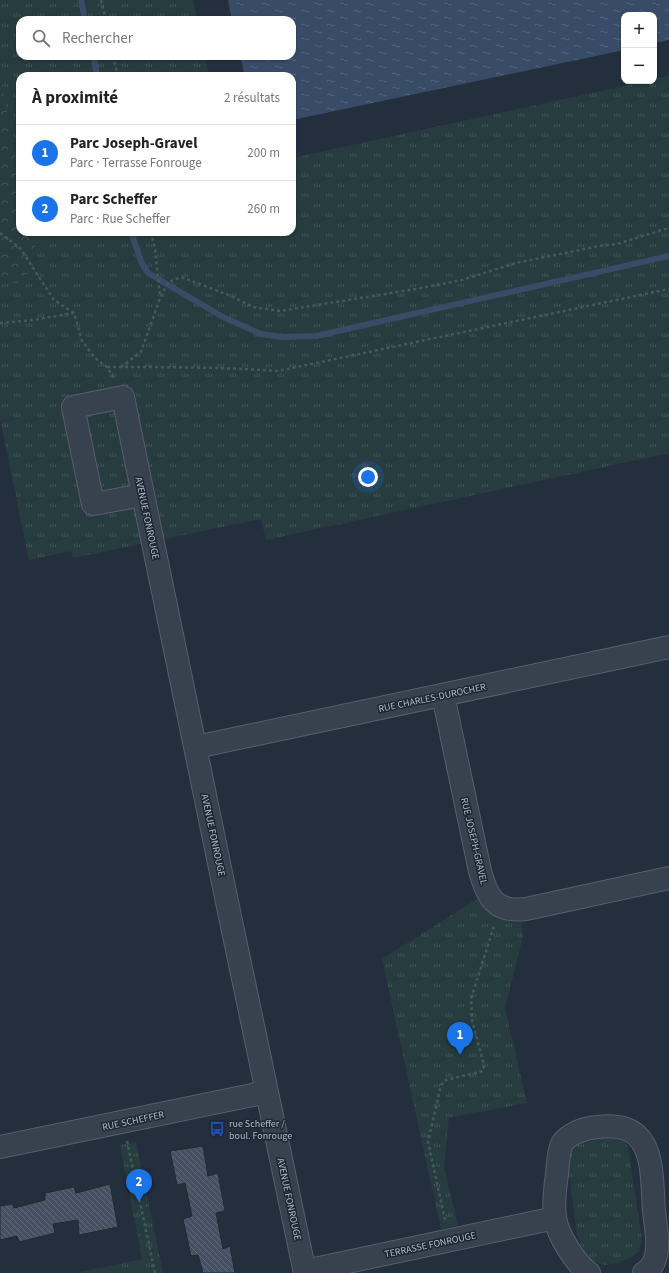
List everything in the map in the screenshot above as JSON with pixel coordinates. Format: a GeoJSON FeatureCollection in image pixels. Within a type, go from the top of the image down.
{"type":"FeatureCollection","features":[{"type":"Feature","properties":{"kind":"street","name":"AVENUE FONROUGE"},"geometry":{"type":"LineString","coordinates":[[123,397],[266,1092],[305,1272]]}},
{"type":"Feature","properties":{"kind":"street"},"geometry":{"type":"LineString","coordinates":[[123,397],[73,407],[74,414],[94,504],[144,495]]}},
{"type":"Feature","properties":{"kind":"street","name":"RUE CHARLES-DUROCHER"},"geometry":{"type":"LineString","coordinates":[[196,747],[669,647]]}},
{"type":"Feature","properties":{"kind":"street","name":"RUE JOSEPH-GRAVEL"},"geometry":{"type":"LineString","coordinates":[[443,695],[480,871],[488,894],[493,901],[500,906]]}},
{"type":"Feature","properties":{"kind":"street"},"geometry":{"type":"LineString","coordinates":[[500,906],[511,909],[526,909],[669,878]]}},
{"type":"Feature","properties":{"kind":"street","name":"RUE SCHEFFER"},"geometry":{"type":"LineString","coordinates":[[0,1147],[266,1092]]}},
{"type":"Feature","properties":{"kind":"street"},"geometry":{"type":"LineString","coordinates":[[589,1273],[577,1262],[572,1254],[555,1218],[555,1188],[558,1160],[562,1144],[568,1138],[577,1132],[586,1129],[607,1126],[626,1129],[633,1133],[641,1140],[649,1155],[657,1245],[655,1262],[652,1267],[644,1273]]}},
{"type":"Feature","properties":{"kind":"street","name":"TERRASSE FONROUGE"},"geometry":{"type":"LineString","coordinates":[[305,1272],[555,1218]]}},
{"type":"Feature","properties":{"kind":"path"},"geometry":{"type":"LineString","coordinates":[[101,0],[105,16]]}},
{"type":"Feature","properties":{"kind":"path"},"geometry":{"type":"LineString","coordinates":[[114,60],[117,72]]}},
{"type":"Feature","properties":{"kind":"path"},"geometry":{"type":"LineString","coordinates":[[121,367],[141,352],[160,298],[169,282],[181,277],[254,307],[280,311],[462,280],[516,263],[599,246],[617,244],[669,229]]}},
{"type":"Feature","properties":{"kind":"path"},"geometry":{"type":"LineString","coordinates":[[0,233],[20,248],[54,300],[74,313],[82,342],[95,358],[107,367],[120,388],[123,397]]}},
{"type":"Feature","properties":{"kind":"path"},"geometry":{"type":"LineString","coordinates":[[152,236],[155,249],[160,298]]}},
{"type":"Feature","properties":{"kind":"path"},"geometry":{"type":"LineString","coordinates":[[107,367],[242,368],[278,371],[669,289]]}},
{"type":"Feature","properties":{"kind":"path"},"geometry":{"type":"LineString","coordinates":[[0,323],[33,320],[74,313]]}},
{"type":"Feature","properties":{"kind":"path"},"geometry":{"type":"LineString","coordinates":[[450,1240],[428,1142],[441,1085],[446,1080],[483,1071],[484,1065],[472,1020],[471,999],[500,906]]}},
{"type":"Feature","properties":{"kind":"path"},"geometry":{"type":"LineString","coordinates":[[127,1140],[155,1273]]}},
{"type":"Feature","properties":{"kind":"green space"},"geometry":{"type":"Polygon","coordinates":[[[0,0],[193,0],[196,16],[16,16],[16,60],[206,60],[208,72],[16,72],[16,236],[296,236],[296,157],[633,84],[657,84],[657,78],[669,76],[669,453],[266,540],[261,519],[73,558],[71,551],[29,560],[0,419],[0,0]]]}},
{"type":"Feature","properties":{"kind":"green space"},"geometry":{"type":"Polygon","coordinates":[[[0,72],[16,161],[16,236],[35,236],[35,260],[30,272],[16,284],[0,279],[0,72]]]}},
{"type":"Feature","properties":{"kind":"green space"},"geometry":{"type":"Polygon","coordinates":[[[477,899],[485,909],[496,917],[521,923],[523,936],[505,1008],[527,1103],[449,1118],[444,1168],[458,1225],[441,1229],[382,959],[477,899]]]}},
{"type":"Feature","properties":{"kind":"green space"},"geometry":{"type":"Polygon","coordinates":[[[606,1136],[622,1138],[628,1147],[642,1239],[639,1251],[630,1258],[619,1263],[604,1265],[590,1260],[585,1254],[577,1235],[568,1165],[572,1152],[578,1145],[593,1138],[606,1136]]]}},
{"type":"Feature","properties":{"kind":"green space"},"geometry":{"type":"Polygon","coordinates":[[[136,1142],[163,1273],[81,1273],[142,1259],[120,1145],[136,1142]]]}},
{"type":"Feature","properties":{"kind":"water"},"geometry":{"type":"Polygon","coordinates":[[[228,0],[669,0],[669,40],[657,42],[657,12],[621,12],[621,51],[296,119],[296,72],[244,72],[241,60],[296,60],[296,16],[231,16],[228,0]]]}},
{"type":"Feature","properties":{"kind":"building"},"geometry":{"type":"Polygon","coordinates":[[[203,1146],[208,1176],[218,1173],[225,1211],[216,1213],[223,1249],[230,1246],[235,1273],[203,1273],[198,1255],[191,1256],[183,1219],[192,1216],[185,1183],[177,1185],[170,1151],[203,1146]]]}},
{"type":"Feature","properties":{"kind":"building"},"geometry":{"type":"Polygon","coordinates":[[[110,1184],[118,1227],[79,1235],[78,1220],[53,1224],[55,1233],[19,1242],[17,1236],[0,1240],[0,1206],[12,1204],[14,1208],[45,1200],[45,1193],[74,1187],[76,1193],[110,1184]]]}},
{"type":"Feature","properties":{"kind":"waterway"},"geometry":{"type":"LineString","coordinates":[[81,0],[84,16]]}},
{"type":"Feature","properties":{"kind":"waterway"},"geometry":{"type":"LineString","coordinates":[[94,60],[96,72]]}},
{"type":"Feature","properties":{"kind":"waterway"},"geometry":{"type":"LineString","coordinates":[[132,236],[142,264],[148,273],[223,317],[261,334],[282,337],[316,336],[669,256]]}},
{"type":"Feature","properties":{"kind":"place","name":"Parc Joseph-Gravel"},"geometry":{"type":"Point","coordinates":[460,1055]}},
{"type":"Feature","properties":{"kind":"place","name":"rue Scheffer / boul. Fonrouge"},"geometry":{"type":"Point","coordinates":[217,1129]}},
{"type":"Feature","properties":{"kind":"place","name":"Parc Scheffer"},"geometry":{"type":"Point","coordinates":[139,1202]}}]}
